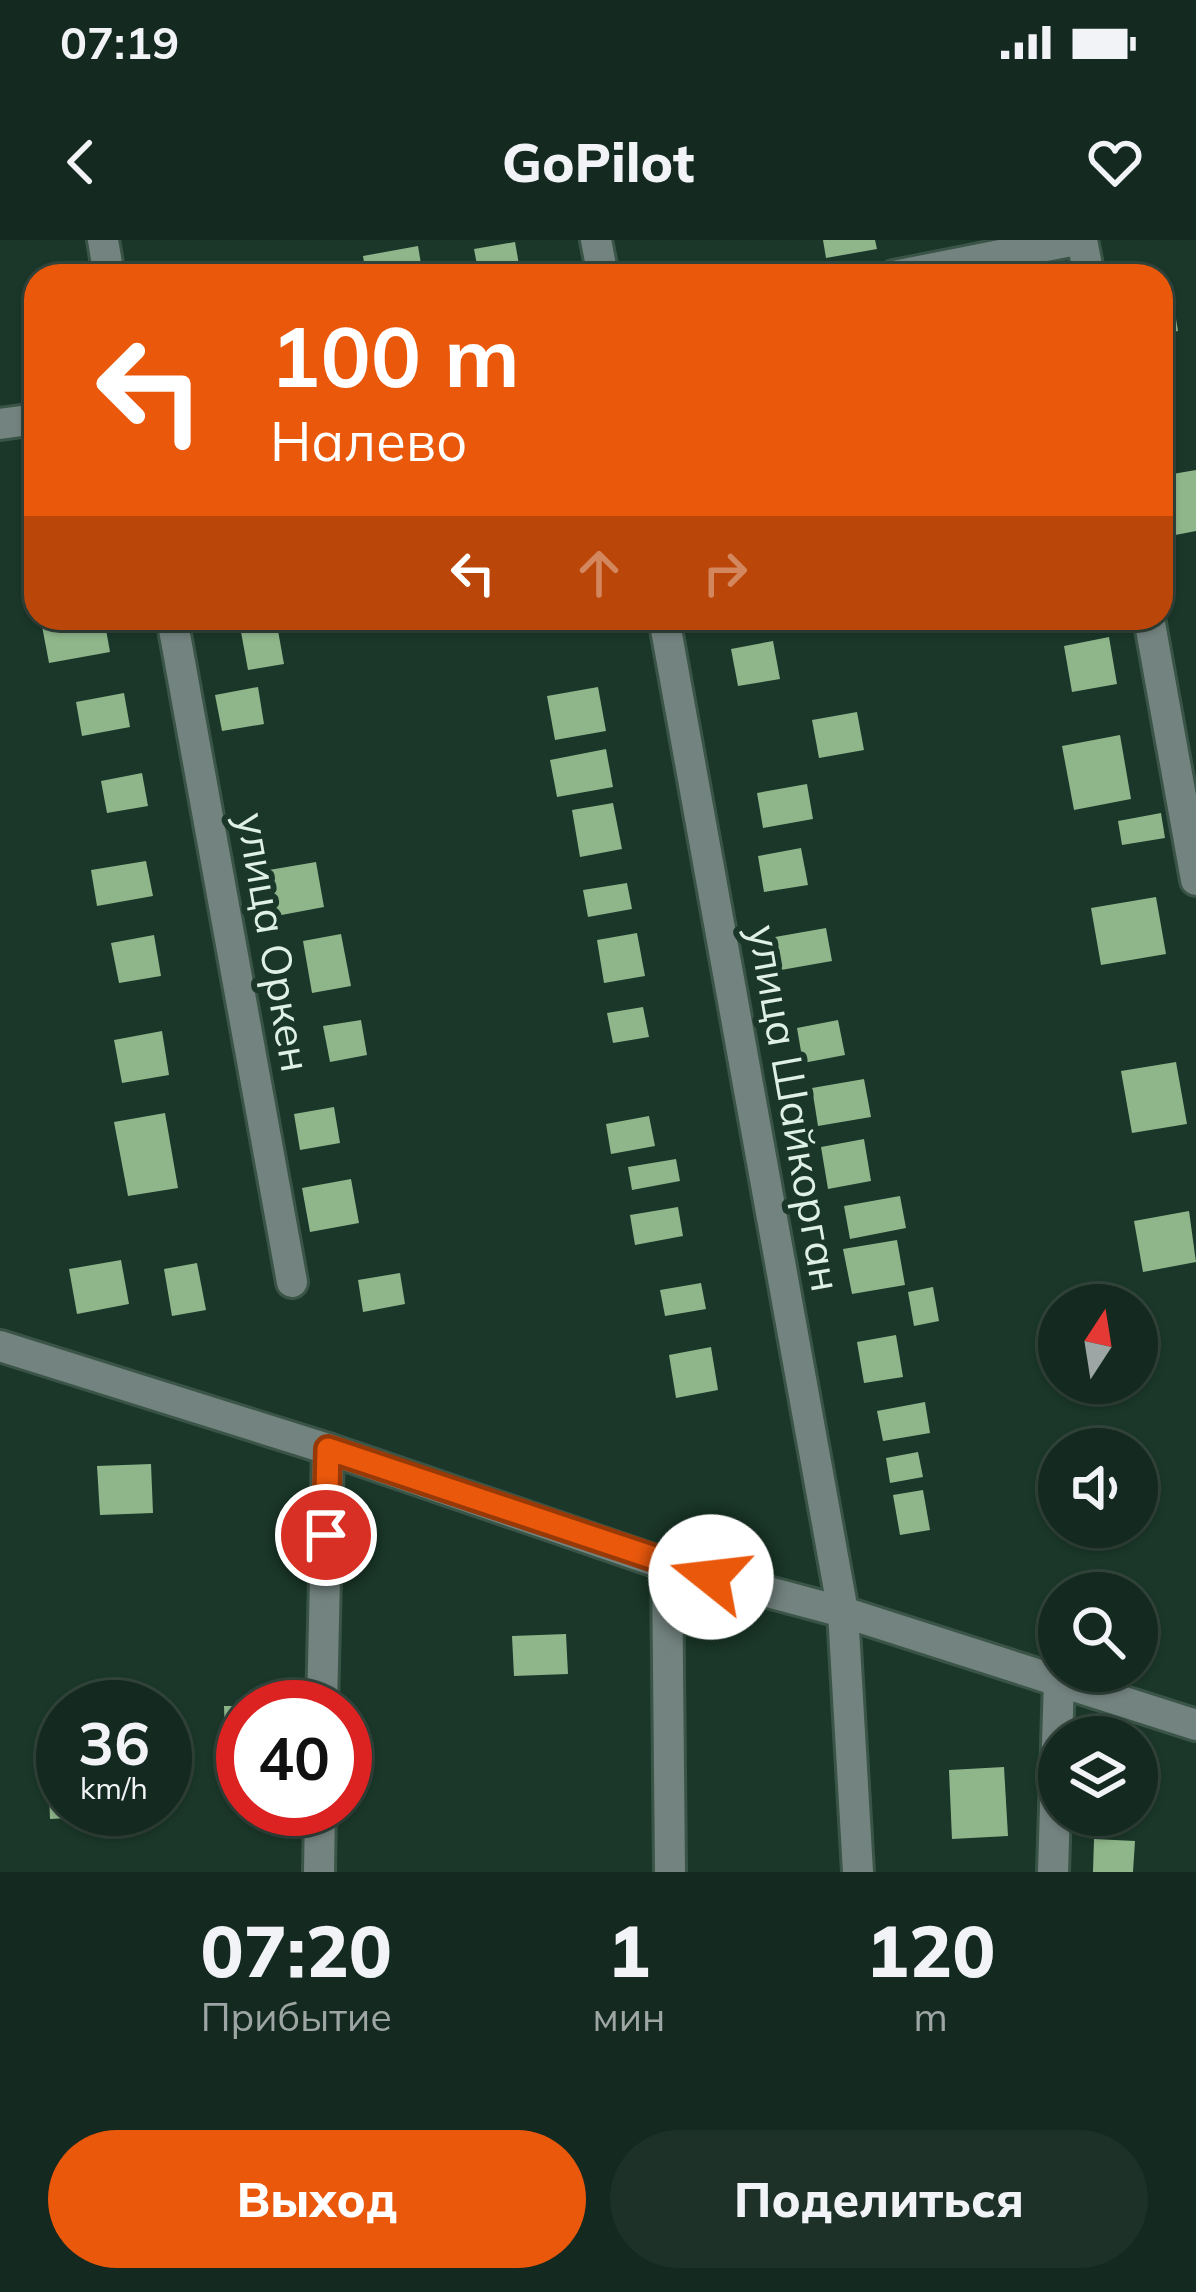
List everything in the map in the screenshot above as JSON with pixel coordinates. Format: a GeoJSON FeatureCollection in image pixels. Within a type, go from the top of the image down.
{"type":"FeatureCollection","features":[{"type":"Feature","properties":{"kind":"street"},"geometry":{"type":"LineString","coordinates":[[956,264],[1079,240]]}},
{"type":"Feature","properties":{"kind":"street","name":"улица Оркен"},"geometry":{"type":"LineString","coordinates":[[174,630],[292,1282]]}},
{"type":"Feature","properties":{"kind":"street","name":"улица Шайкорган"},"geometry":{"type":"LineString","coordinates":[[666,630],[843,1612],[858,1872]]}},
{"type":"Feature","properties":{"kind":"street"},"geometry":{"type":"LineString","coordinates":[[1151,630],[1196,880]]}},
{"type":"Feature","properties":{"kind":"street"},"geometry":{"type":"LineString","coordinates":[[0,1346],[328,1449],[667,1565],[843,1612],[1038,1672]]}},
{"type":"Feature","properties":{"kind":"street"},"geometry":{"type":"LineString","coordinates":[[323,1680],[328,1449]]}},
{"type":"Feature","properties":{"kind":"street"},"geometry":{"type":"LineString","coordinates":[[667,1565],[670,1872]]}},
{"type":"Feature","properties":{"kind":"street"},"geometry":{"type":"LineString","coordinates":[[1052,1872],[1059,1692]]}},
{"type":"Feature","properties":{"kind":"street"},"geometry":{"type":"LineString","coordinates":[[1098,1692],[1196,1725]]}},
{"type":"Feature","properties":{"kind":"street"},"geometry":{"type":"LineString","coordinates":[[319,1872],[320,1836]]}},
{"type":"Feature","properties":{"kind":"building"},"geometry":{"type":"Polygon","coordinates":[[[823,240],[875,240],[877,249],[826,258],[823,240]]]}},
{"type":"Feature","properties":{"kind":"building"},"geometry":{"type":"Polygon","coordinates":[[[515,242],[519,264],[477,264],[474,249],[515,242]]]}},
{"type":"Feature","properties":{"kind":"building"},"geometry":{"type":"Polygon","coordinates":[[[418,246],[421,264],[364,264],[363,256],[418,246]]]}},
{"type":"Feature","properties":{"kind":"building"},"geometry":{"type":"Polygon","coordinates":[[[1196,470],[1196,531],[1173,535],[1173,474],[1196,470]]]}},
{"type":"Feature","properties":{"kind":"building"},"geometry":{"type":"Polygon","coordinates":[[[43,630],[106,630],[110,652],[49,663],[43,630]]]}},
{"type":"Feature","properties":{"kind":"building"},"geometry":{"type":"Polygon","coordinates":[[[278,630],[284,664],[248,670],[241,632],[278,630]]]}},
{"type":"Feature","properties":{"kind":"building"},"geometry":{"type":"Polygon","coordinates":[[[1109,637],[1117,684],[1072,692],[1064,646],[1109,637]]]}},
{"type":"Feature","properties":{"kind":"building"},"geometry":{"type":"Polygon","coordinates":[[[773,641],[780,679],[738,686],[731,649],[773,641]]]}},
{"type":"Feature","properties":{"kind":"building"},"geometry":{"type":"Polygon","coordinates":[[[258,687],[264,724],[222,731],[215,695],[258,687]]]}},
{"type":"Feature","properties":{"kind":"building"},"geometry":{"type":"Polygon","coordinates":[[[598,687],[606,731],[555,740],[547,696],[598,687]]]}},
{"type":"Feature","properties":{"kind":"building"},"geometry":{"type":"Polygon","coordinates":[[[124,693],[130,727],[82,736],[76,702],[124,693]]]}},
{"type":"Feature","properties":{"kind":"building"},"geometry":{"type":"Polygon","coordinates":[[[857,712],[864,750],[819,758],[812,720],[857,712]]]}},
{"type":"Feature","properties":{"kind":"building"},"geometry":{"type":"Polygon","coordinates":[[[1120,735],[1131,799],[1074,810],[1062,746],[1120,735]]]}},
{"type":"Feature","properties":{"kind":"building"},"geometry":{"type":"Polygon","coordinates":[[[606,749],[613,787],[557,797],[550,760],[606,749]]]}},
{"type":"Feature","properties":{"kind":"building"},"geometry":{"type":"Polygon","coordinates":[[[142,773],[148,806],[107,813],[101,781],[142,773]]]}},
{"type":"Feature","properties":{"kind":"building"},"geometry":{"type":"Polygon","coordinates":[[[807,784],[813,819],[763,828],[757,793],[807,784]]]}},
{"type":"Feature","properties":{"kind":"building"},"geometry":{"type":"Polygon","coordinates":[[[613,803],[622,849],[580,857],[572,810],[613,803]]]}},
{"type":"Feature","properties":{"kind":"building"},"geometry":{"type":"Polygon","coordinates":[[[1161,813],[1165,838],[1122,845],[1118,821],[1161,813]]]}},
{"type":"Feature","properties":{"kind":"building"},"geometry":{"type":"Polygon","coordinates":[[[801,848],[808,885],[764,892],[758,856],[801,848]]]}},
{"type":"Feature","properties":{"kind":"building"},"geometry":{"type":"Polygon","coordinates":[[[146,861],[153,896],[97,906],[91,870],[146,861]]]}},
{"type":"Feature","properties":{"kind":"building"},"geometry":{"type":"Polygon","coordinates":[[[316,862],[324,907],[271,917],[263,871],[316,862]]]}},
{"type":"Feature","properties":{"kind":"building"},"geometry":{"type":"Polygon","coordinates":[[[627,883],[632,909],[588,917],[583,890],[627,883]]]}},
{"type":"Feature","properties":{"kind":"building"},"geometry":{"type":"Polygon","coordinates":[[[1156,897],[1166,954],[1101,965],[1091,908],[1156,897]]]}},
{"type":"Feature","properties":{"kind":"building"},"geometry":{"type":"Polygon","coordinates":[[[826,928],[832,961],[781,970],[775,937],[826,928]]]}},
{"type":"Feature","properties":{"kind":"building"},"geometry":{"type":"Polygon","coordinates":[[[637,933],[645,976],[604,983],[597,940],[637,933]]]}},
{"type":"Feature","properties":{"kind":"building"},"geometry":{"type":"Polygon","coordinates":[[[341,934],[351,986],[312,993],[303,941],[341,934]]]}},
{"type":"Feature","properties":{"kind":"building"},"geometry":{"type":"Polygon","coordinates":[[[154,935],[161,976],[119,983],[111,943],[154,935]]]}},
{"type":"Feature","properties":{"kind":"building"},"geometry":{"type":"Polygon","coordinates":[[[643,1007],[649,1037],[613,1043],[607,1013],[643,1007]]]}},
{"type":"Feature","properties":{"kind":"building"},"geometry":{"type":"Polygon","coordinates":[[[361,1020],[367,1055],[330,1062],[323,1026],[361,1020]]]}},
{"type":"Feature","properties":{"kind":"building"},"geometry":{"type":"Polygon","coordinates":[[[838,1020],[845,1055],[803,1063],[797,1028],[838,1020]]]}},
{"type":"Feature","properties":{"kind":"building"},"geometry":{"type":"Polygon","coordinates":[[[162,1031],[169,1075],[122,1083],[114,1040],[162,1031]]]}},
{"type":"Feature","properties":{"kind":"building"},"geometry":{"type":"Polygon","coordinates":[[[1176,1062],[1187,1124],[1132,1133],[1121,1071],[1176,1062]]]}},
{"type":"Feature","properties":{"kind":"building"},"geometry":{"type":"Polygon","coordinates":[[[864,1079],[871,1117],[818,1126],[812,1088],[864,1079]]]}},
{"type":"Feature","properties":{"kind":"building"},"geometry":{"type":"Polygon","coordinates":[[[334,1107],[340,1143],[300,1150],[294,1114],[334,1107]]]}},
{"type":"Feature","properties":{"kind":"building"},"geometry":{"type":"Polygon","coordinates":[[[165,1113],[178,1188],[128,1196],[114,1122],[165,1113]]]}},
{"type":"Feature","properties":{"kind":"building"},"geometry":{"type":"Polygon","coordinates":[[[649,1116],[655,1146],[611,1154],[606,1124],[649,1116]]]}},
{"type":"Feature","properties":{"kind":"building"},"geometry":{"type":"Polygon","coordinates":[[[864,1139],[871,1181],[828,1189],[821,1147],[864,1139]]]}},
{"type":"Feature","properties":{"kind":"building"},"geometry":{"type":"Polygon","coordinates":[[[676,1159],[680,1181],[632,1190],[628,1167],[676,1159]]]}},
{"type":"Feature","properties":{"kind":"building"},"geometry":{"type":"Polygon","coordinates":[[[351,1179],[359,1223],[310,1232],[302,1188],[351,1179]]]}},
{"type":"Feature","properties":{"kind":"building"},"geometry":{"type":"Polygon","coordinates":[[[900,1196],[906,1228],[850,1239],[844,1206],[900,1196]]]}},
{"type":"Feature","properties":{"kind":"building"},"geometry":{"type":"Polygon","coordinates":[[[678,1207],[683,1236],[635,1245],[630,1215],[678,1207]]]}},
{"type":"Feature","properties":{"kind":"building"},"geometry":{"type":"Polygon","coordinates":[[[1189,1211],[1196,1262],[1143,1272],[1134,1221],[1189,1211]]]}},
{"type":"Feature","properties":{"kind":"building"},"geometry":{"type":"Polygon","coordinates":[[[897,1240],[905,1285],[852,1294],[843,1249],[897,1240]]]}},
{"type":"Feature","properties":{"kind":"building"},"geometry":{"type":"Polygon","coordinates":[[[121,1260],[129,1304],[77,1314],[69,1269],[121,1260]]]}},
{"type":"Feature","properties":{"kind":"building"},"geometry":{"type":"Polygon","coordinates":[[[197,1263],[206,1310],[172,1316],[164,1269],[197,1263]]]}},
{"type":"Feature","properties":{"kind":"building"},"geometry":{"type":"Polygon","coordinates":[[[400,1273],[405,1304],[363,1312],[358,1280],[400,1273]]]}},
{"type":"Feature","properties":{"kind":"building"},"geometry":{"type":"Polygon","coordinates":[[[701,1283],[706,1309],[665,1316],[660,1290],[701,1283]]]}},
{"type":"Feature","properties":{"kind":"building"},"geometry":{"type":"Polygon","coordinates":[[[933,1287],[939,1321],[914,1326],[908,1292],[933,1287]]]}},
{"type":"Feature","properties":{"kind":"building"},"geometry":{"type":"Polygon","coordinates":[[[896,1335],[903,1377],[864,1383],[857,1342],[896,1335]]]}},
{"type":"Feature","properties":{"kind":"building"},"geometry":{"type":"Polygon","coordinates":[[[711,1347],[718,1390],[676,1398],[669,1355],[711,1347]]]}},
{"type":"Feature","properties":{"kind":"building"},"geometry":{"type":"Polygon","coordinates":[[[925,1402],[930,1433],[883,1441],[877,1411],[925,1402]]]}},
{"type":"Feature","properties":{"kind":"building"},"geometry":{"type":"Polygon","coordinates":[[[918,1452],[923,1477],[890,1483],[886,1458],[918,1452]]]}},
{"type":"Feature","properties":{"kind":"building"},"geometry":{"type":"Polygon","coordinates":[[[151,1464],[153,1513],[100,1515],[97,1466],[151,1464]]]}},
{"type":"Feature","properties":{"kind":"building"},"geometry":{"type":"Polygon","coordinates":[[[923,1490],[930,1530],[900,1535],[893,1495],[923,1490]]]}},
{"type":"Feature","properties":{"kind":"building"},"geometry":{"type":"Polygon","coordinates":[[[566,1634],[568,1674],[514,1676],[512,1636],[566,1634]]]}},
{"type":"Feature","properties":{"kind":"building"},"geometry":{"type":"Polygon","coordinates":[[[1004,1767],[1008,1836],[952,1839],[949,1770],[1004,1767]]]}},
{"type":"Feature","properties":{"kind":"building"},"geometry":{"type":"Polygon","coordinates":[[[1094,1839],[1135,1841],[1133,1872],[1093,1872],[1094,1839]]]}},
{"type":"Feature","properties":{"kind":"route"},"geometry":{"type":"LineString","coordinates":[[326,1535],[328,1449],[711,1577]]}}]}
